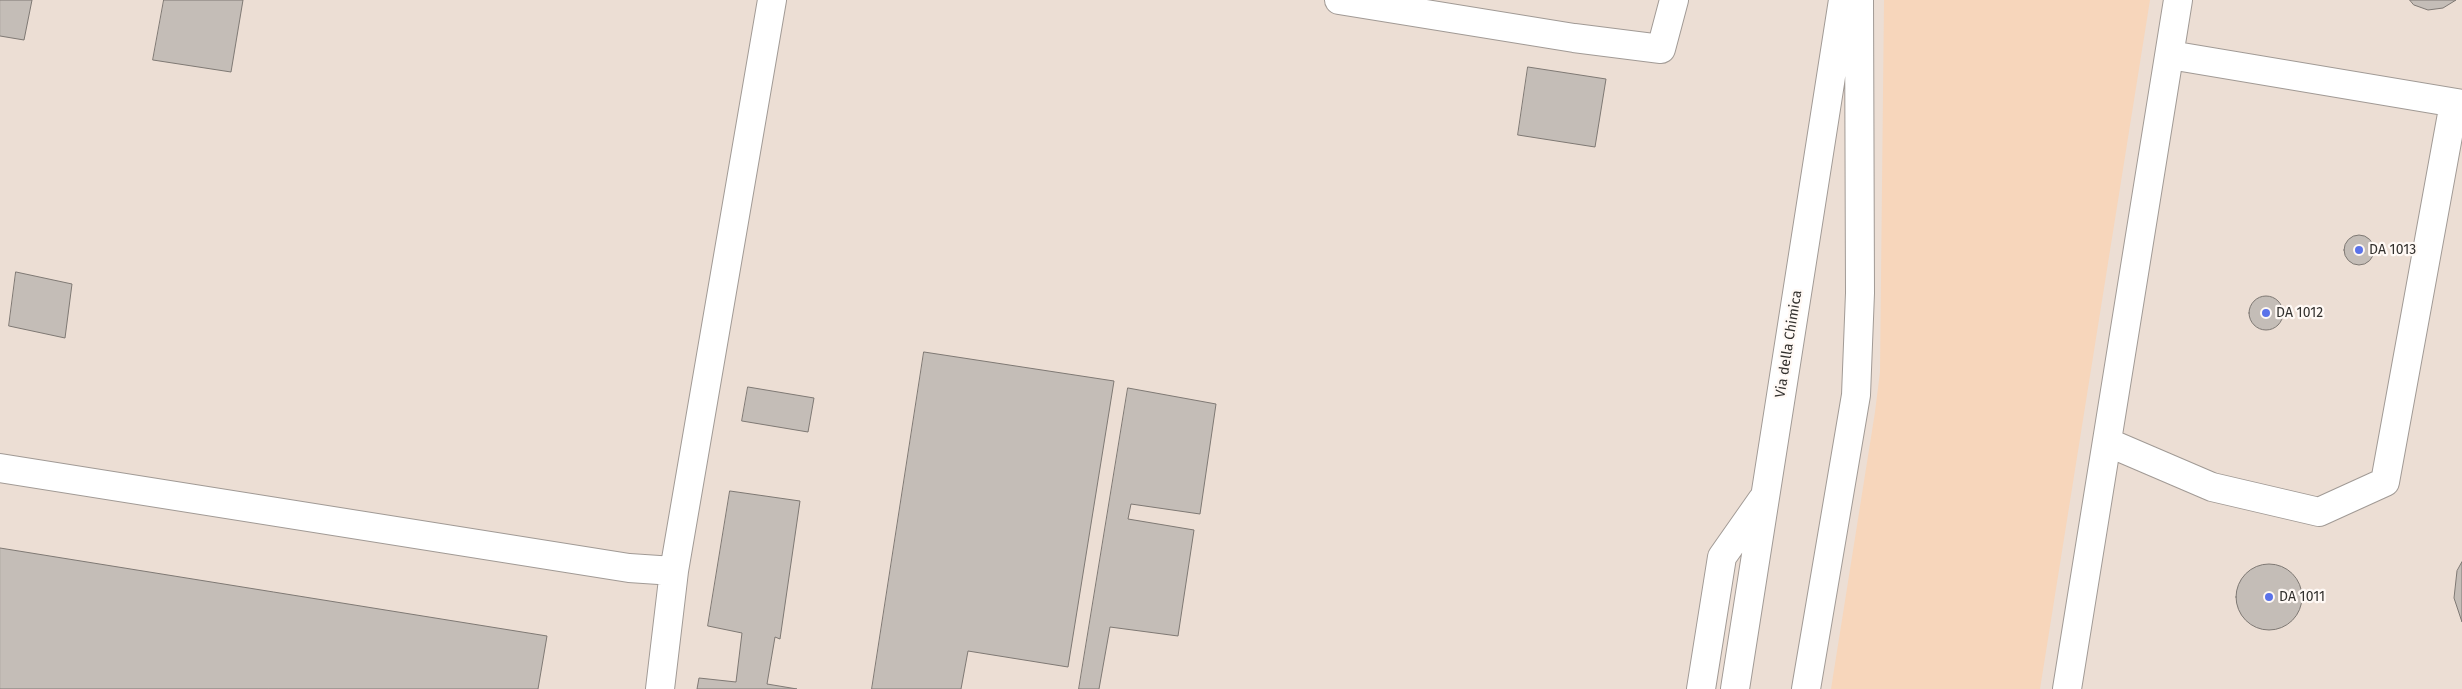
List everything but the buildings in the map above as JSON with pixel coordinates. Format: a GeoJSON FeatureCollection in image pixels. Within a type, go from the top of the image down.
{"type":"FeatureCollection","features":[{"type":"Feature","properties":{"kind":"lane"},"geometry":{"type":"LineString","coordinates":[[660,689],[674,570],[772,0]]}},
{"type":"Feature","properties":{"kind":"lane"},"geometry":{"type":"LineString","coordinates":[[1339,0],[1574,38],[1661,49],[1674,0]]}},
{"type":"Feature","properties":{"kind":"lane","name":"Via della Chimica"},"geometry":{"type":"LineString","coordinates":[[1735,689],[1844,0]]}},
{"type":"Feature","properties":{"kind":"lane"},"geometry":{"type":"LineString","coordinates":[[1806,689],[1856,395],[1860,293],[1859,0]]}},
{"type":"Feature","properties":{"kind":"lane"},"geometry":{"type":"LineString","coordinates":[[2067,689],[2178,0]]}},
{"type":"Feature","properties":{"kind":"lane"},"geometry":{"type":"LineString","coordinates":[[2107,442],[2212,487],[2319,512],[2385,482],[2458,104],[2170,54]]}},
{"type":"Feature","properties":{"kind":"lane"},"geometry":{"type":"LineString","coordinates":[[0,468],[629,568],[674,570]]}},
{"type":"Feature","properties":{"kind":"lane"},"geometry":{"type":"LineString","coordinates":[[1700,689],[1722,557],[1766,495]]}},
{"type":"Feature","properties":{"kind":"shaded area"},"geometry":{"type":"Polygon","coordinates":[[[0,0],[2462,0],[2462,689],[0,689],[0,0]]]}},
{"type":"Feature","properties":{"kind":"shaded area"},"geometry":{"type":"Polygon","coordinates":[[[1884,0],[2150,0],[2040,689],[1831,689],[1880,372],[1884,0]]]}},
{"type":"Feature","properties":{"kind":"place","name":"DA 1013"},"geometry":{"type":"Point","coordinates":[2359,250]}},
{"type":"Feature","properties":{"kind":"place","name":"DA 1012"},"geometry":{"type":"Point","coordinates":[2266,313]}},
{"type":"Feature","properties":{"kind":"place","name":"DA 1011"},"geometry":{"type":"Point","coordinates":[2269,597]}}]}
